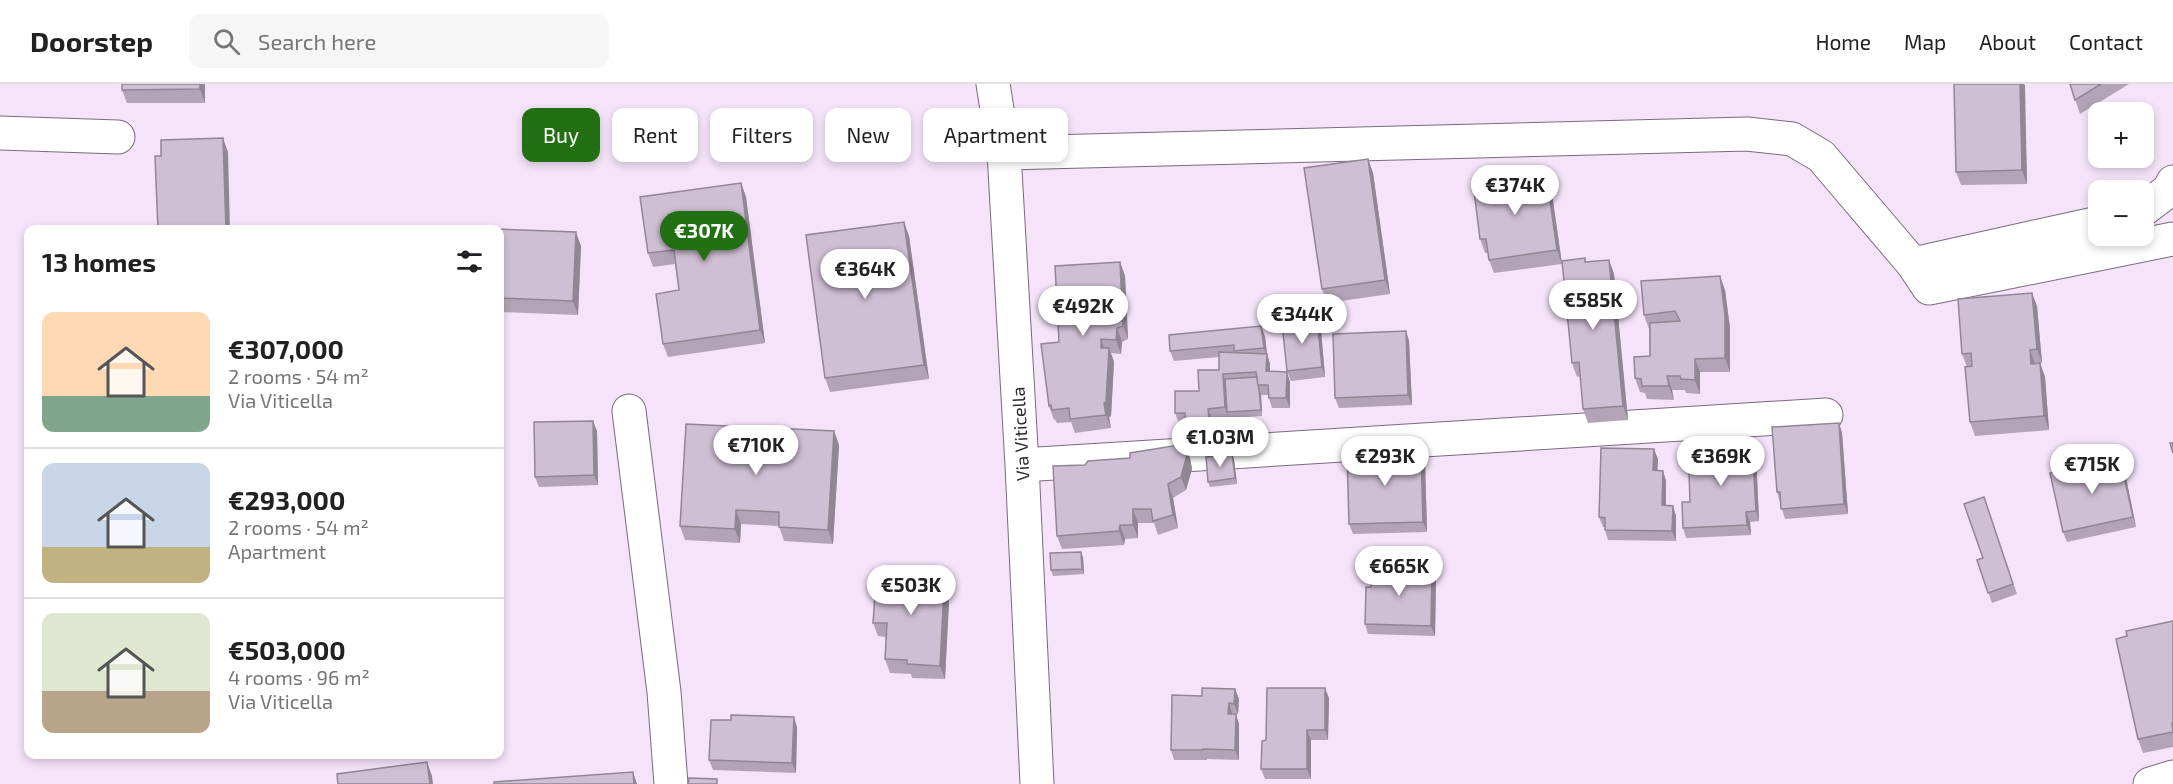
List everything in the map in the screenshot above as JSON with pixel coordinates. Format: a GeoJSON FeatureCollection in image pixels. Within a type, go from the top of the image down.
{"type":"FeatureCollection","features":[{"type":"Feature","properties":{"kind":"street","name":"Via Viticella"},"geometry":{"type":"LineString","coordinates":[[993,84],[997,108]]}},
{"type":"Feature","properties":{"kind":"street"},"geometry":{"type":"LineString","coordinates":[[0,133],[118,137]]}},
{"type":"Feature","properties":{"kind":"street"},"geometry":{"type":"LineString","coordinates":[[1068,151],[1747,134],[1792,139],[1821,156],[1913,264],[1929,288],[2173,239]]}},
{"type":"Feature","properties":{"kind":"street","name":"Via Viticella"},"geometry":{"type":"LineString","coordinates":[[1005,162],[1037,784]]}},
{"type":"Feature","properties":{"kind":"street"},"geometry":{"type":"LineString","coordinates":[[2154,201],[2169,190],[2173,182]]}},
{"type":"Feature","properties":{"kind":"street"},"geometry":{"type":"LineString","coordinates":[[1913,264],[2088,225]]}},
{"type":"Feature","properties":{"kind":"street"},"geometry":{"type":"LineString","coordinates":[[629,411],[664,692],[671,784]]}},
{"type":"Feature","properties":{"kind":"street"},"geometry":{"type":"LineString","coordinates":[[1022,465],[1826,415]]}},
{"type":"Feature","properties":{"kind":"street"},"geometry":{"type":"LineString","coordinates":[[2150,784],[2173,777]]}},
{"type":"Feature","properties":{"kind":"building"},"geometry":{"type":"Polygon","coordinates":[[[122,84],[200,84],[200,89],[122,90],[122,84]]]}},
{"type":"Feature","properties":{"kind":"building"},"geometry":{"type":"Polygon","coordinates":[[[1954,84],[2020,84],[2022,170],[1956,172],[1954,84]]]}},
{"type":"Feature","properties":{"kind":"building"},"geometry":{"type":"Polygon","coordinates":[[[2070,84],[2101,84],[2075,100],[2070,84]]]}},
{"type":"Feature","properties":{"kind":"building"},"geometry":{"type":"Polygon","coordinates":[[[223,138],[226,225],[158,225],[155,156],[161,156],[161,140],[223,138]]]}},
{"type":"Feature","properties":{"kind":"building"},"geometry":{"type":"Polygon","coordinates":[[[1368,159],[1385,280],[1322,289],[1304,168],[1368,159]]]}},
{"type":"Feature","properties":{"kind":"building"},"geometry":{"type":"Polygon","coordinates":[[[1546,173],[1557,250],[1489,260],[1486,239],[1480,239],[1473,183],[1546,173]]]}},
{"type":"Feature","properties":{"kind":"building"},"geometry":{"type":"Polygon","coordinates":[[[741,183],[760,330],[663,344],[656,294],[679,290],[674,250],[648,253],[640,197],[741,183]]]}},
{"type":"Feature","properties":{"kind":"building"},"geometry":{"type":"Polygon","coordinates":[[[904,222],[924,365],[825,378],[806,235],[904,222]]]}},
{"type":"Feature","properties":{"kind":"building"},"geometry":{"type":"Polygon","coordinates":[[[504,229],[576,232],[573,301],[504,298],[504,229]]]}},
{"type":"Feature","properties":{"kind":"building"},"geometry":{"type":"Polygon","coordinates":[[[1585,258],[1585,262],[1609,260],[1623,406],[1583,409],[1579,362],[1572,363],[1562,261],[1585,258]]]}},
{"type":"Feature","properties":{"kind":"building"},"geometry":{"type":"Polygon","coordinates":[[[1120,262],[1123,326],[1117,328],[1116,340],[1101,339],[1101,348],[1109,348],[1106,402],[1104,403],[1106,415],[1070,419],[1069,408],[1052,410],[1051,405],[1049,406],[1041,344],[1059,342],[1055,266],[1120,262]]]}},
{"type":"Feature","properties":{"kind":"building"},"geometry":{"type":"Polygon","coordinates":[[[1720,276],[1725,315],[1725,358],[1695,359],[1695,380],[1681,379],[1680,376],[1667,376],[1669,386],[1642,386],[1641,379],[1635,378],[1634,357],[1650,356],[1650,323],[1680,321],[1675,311],[1644,315],[1641,281],[1720,276]]]}},
{"type":"Feature","properties":{"kind":"building"},"geometry":{"type":"Polygon","coordinates":[[[2032,293],[2037,349],[2030,350],[2031,364],[2040,363],[2044,416],[1970,422],[1965,367],[1972,366],[1971,353],[1962,354],[1958,299],[2032,293]]]}},
{"type":"Feature","properties":{"kind":"building"},"geometry":{"type":"Polygon","coordinates":[[[1317,320],[1322,367],[1287,371],[1282,323],[1317,320]]]}},
{"type":"Feature","properties":{"kind":"building"},"geometry":{"type":"Polygon","coordinates":[[[1261,326],[1264,348],[1234,351],[1234,345],[1170,351],[1169,335],[1261,326]]]}},
{"type":"Feature","properties":{"kind":"building"},"geometry":{"type":"Polygon","coordinates":[[[1406,331],[1408,395],[1335,398],[1333,334],[1406,331]]]}},
{"type":"Feature","properties":{"kind":"building"},"geometry":{"type":"Polygon","coordinates":[[[1219,352],[1267,354],[1266,371],[1287,372],[1286,398],[1269,398],[1268,385],[1258,385],[1256,372],[1223,374],[1225,407],[1208,409],[1210,428],[1186,429],[1185,413],[1175,413],[1175,391],[1199,391],[1198,370],[1219,370],[1219,352]]]}},
{"type":"Feature","properties":{"kind":"building"},"geometry":{"type":"Polygon","coordinates":[[[1257,377],[1261,410],[1227,412],[1225,379],[1257,377]]]}},
{"type":"Feature","properties":{"kind":"building"},"geometry":{"type":"Polygon","coordinates":[[[593,421],[594,475],[535,477],[534,422],[593,421]]]}},
{"type":"Feature","properties":{"kind":"building"},"geometry":{"type":"Polygon","coordinates":[[[1839,423],[1844,504],[1781,509],[1780,492],[1777,492],[1772,427],[1839,423]]]}},
{"type":"Feature","properties":{"kind":"building"},"geometry":{"type":"Polygon","coordinates":[[[686,424],[834,431],[828,530],[779,527],[779,512],[736,510],[735,529],[680,526],[686,424]]]}},
{"type":"Feature","properties":{"kind":"building"},"geometry":{"type":"Polygon","coordinates":[[[1752,443],[1756,511],[1746,512],[1747,525],[1683,528],[1682,502],[1690,502],[1689,471],[1694,470],[1693,446],[1752,443]]]}},
{"type":"Feature","properties":{"kind":"building"},"geometry":{"type":"Polygon","coordinates":[[[1185,444],[1187,455],[1181,477],[1168,484],[1173,515],[1153,521],[1151,509],[1133,509],[1133,525],[1120,525],[1119,531],[1057,536],[1053,466],[1085,465],[1088,461],[1130,458],[1130,453],[1185,444]]]}},
{"type":"Feature","properties":{"kind":"building"},"geometry":{"type":"Polygon","coordinates":[[[1601,448],[1654,449],[1653,470],[1663,471],[1662,505],[1673,506],[1672,531],[1605,530],[1605,518],[1599,517],[1601,448]]]}},
{"type":"Feature","properties":{"kind":"building"},"geometry":{"type":"Polygon","coordinates":[[[1421,451],[1423,522],[1349,524],[1347,453],[1421,451]]]}},
{"type":"Feature","properties":{"kind":"building"},"geometry":{"type":"Polygon","coordinates":[[[1232,454],[1235,478],[1208,482],[1206,457],[1232,454]]]}},
{"type":"Feature","properties":{"kind":"building"},"geometry":{"type":"Polygon","coordinates":[[[2120,458],[2133,517],[2063,532],[2050,473],[2120,458]]]}},
{"type":"Feature","properties":{"kind":"building"},"geometry":{"type":"Polygon","coordinates":[[[1984,497],[2013,584],[1988,593],[1977,560],[1983,558],[1964,504],[1984,497]]]}},
{"type":"Feature","properties":{"kind":"building"},"geometry":{"type":"Polygon","coordinates":[[[1081,552],[1082,569],[1051,570],[1050,553],[1081,552]]]}},
{"type":"Feature","properties":{"kind":"building"},"geometry":{"type":"Polygon","coordinates":[[[1372,567],[1432,569],[1431,626],[1365,624],[1366,587],[1371,587],[1372,567]]]}},
{"type":"Feature","properties":{"kind":"building"},"geometry":{"type":"Polygon","coordinates":[[[883,570],[938,573],[937,588],[944,589],[940,666],[907,664],[907,660],[885,659],[887,623],[873,623],[876,581],[882,581],[883,570]]]}},
{"type":"Feature","properties":{"kind":"building"},"geometry":{"type":"Polygon","coordinates":[[[2173,621],[2173,732],[2138,739],[2116,639],[2127,636],[2126,631],[2173,621]]]}},
{"type":"Feature","properties":{"kind":"building"},"geometry":{"type":"Polygon","coordinates":[[[1202,688],[1235,689],[1234,704],[1229,703],[1228,714],[1236,714],[1235,750],[1171,750],[1172,695],[1202,696],[1202,688]]]}},
{"type":"Feature","properties":{"kind":"building"},"geometry":{"type":"Polygon","coordinates":[[[1267,688],[1325,688],[1325,730],[1307,730],[1307,769],[1261,769],[1262,741],[1266,740],[1267,688]]]}},
{"type":"Feature","properties":{"kind":"building"},"geometry":{"type":"Polygon","coordinates":[[[731,715],[794,717],[792,763],[709,760],[711,720],[731,720],[731,715]]]}},
{"type":"Feature","properties":{"kind":"building"},"geometry":{"type":"Polygon","coordinates":[[[427,762],[430,784],[338,784],[337,774],[427,762]]]}},
{"type":"Feature","properties":{"kind":"building"},"geometry":{"type":"Polygon","coordinates":[[[633,772],[634,784],[494,784],[494,782],[633,772]]]}},
{"type":"Feature","properties":{"kind":"building"},"geometry":{"type":"Polygon","coordinates":[[[689,778],[717,779],[717,784],[688,784],[689,778]]]}}]}
